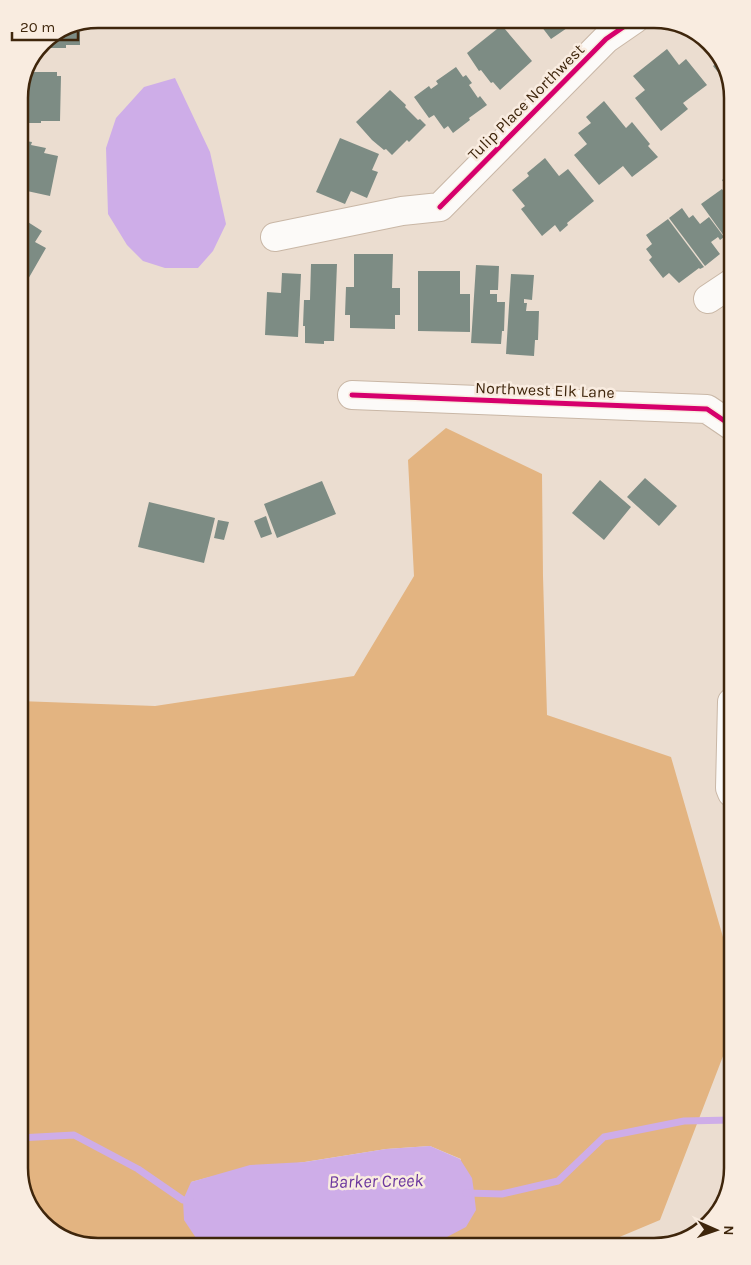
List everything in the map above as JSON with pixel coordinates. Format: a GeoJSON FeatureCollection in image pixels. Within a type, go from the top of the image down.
{"type":"FeatureCollection","features":[{"type":"Feature","properties":{"kind":"street","name":"Tulip Place Northwest"},"geometry":{"type":"LineString","coordinates":[[275,237],[402,211],[440,207],[606,39],[622,28]]}},
{"type":"Feature","properties":{"kind":"street"},"geometry":{"type":"LineString","coordinates":[[708,299],[724,288]]}},
{"type":"Feature","properties":{"kind":"street","name":"Northwest Elk Lane"},"geometry":{"type":"LineString","coordinates":[[352,395],[707,409],[724,421]]}},
{"type":"Feature","properties":{"kind":"shaded area"},"geometry":{"type":"Polygon","coordinates":[[[446,428],[542,474],[547,715],[671,757],[724,941],[724,1054],[660,1220],[617,1238],[416,1238],[461,1159],[430,1146],[386,1149],[210,1177],[191,1182],[196,1237],[93,1237],[75,1234],[58,1226],[45,1214],[35,1199],[29,1181],[28,701],[155,706],[354,676],[414,576],[408,460],[446,428]]]}},
{"type":"Feature","properties":{"kind":"water"},"geometry":{"type":"Polygon","coordinates":[[[175,78],[210,152],[226,224],[213,251],[198,268],[165,268],[143,261],[127,245],[108,214],[106,148],[116,118],[144,87],[175,78]]]}},
{"type":"Feature","properties":{"kind":"water"},"geometry":{"type":"Polygon","coordinates":[[[430,1146],[460,1159],[472,1178],[476,1210],[466,1227],[444,1238],[195,1237],[184,1220],[183,1200],[191,1182],[250,1165],[305,1162],[386,1149],[430,1146]]]}},
{"type":"Feature","properties":{"kind":"building"},"geometry":{"type":"Polygon","coordinates":[[[504,28],[532,61],[500,90],[493,82],[491,83],[481,70],[479,71],[467,53],[497,29],[504,28]]]}},
{"type":"Feature","properties":{"kind":"building"},"geometry":{"type":"Polygon","coordinates":[[[543,28],[567,28],[551,39],[543,28]]]}},
{"type":"Feature","properties":{"kind":"building"},"geometry":{"type":"Polygon","coordinates":[[[80,30],[80,45],[66,45],[66,48],[48,48],[62,37],[80,30]]]}},
{"type":"Feature","properties":{"kind":"building"},"geometry":{"type":"Polygon","coordinates":[[[667,49],[679,65],[686,59],[707,85],[683,103],[688,109],[661,131],[635,98],[645,90],[633,76],[667,49]]]}},
{"type":"Feature","properties":{"kind":"building"},"geometry":{"type":"Polygon","coordinates":[[[456,67],[463,77],[466,75],[472,83],[469,85],[478,98],[480,96],[487,105],[453,133],[448,126],[444,129],[434,115],[429,118],[414,97],[429,86],[431,89],[438,84],[436,81],[456,67]]]}},
{"type":"Feature","properties":{"kind":"building"},"geometry":{"type":"Polygon","coordinates":[[[33,72],[57,72],[57,76],[61,76],[60,121],[41,121],[41,123],[28,123],[30,79],[33,72]]]}},
{"type":"Feature","properties":{"kind":"building"},"geometry":{"type":"Polygon","coordinates":[[[390,90],[418,120],[420,119],[426,125],[392,155],[372,140],[356,122],[390,90]]]}},
{"type":"Feature","properties":{"kind":"building"},"geometry":{"type":"Polygon","coordinates":[[[604,101],[626,128],[632,122],[658,157],[632,177],[623,166],[599,185],[574,155],[587,144],[578,133],[591,123],[586,117],[604,101]]]}},
{"type":"Feature","properties":{"kind":"building"},"geometry":{"type":"Polygon","coordinates":[[[340,138],[379,154],[372,170],[378,172],[367,198],[351,191],[345,204],[316,192],[340,138]]]}},
{"type":"Feature","properties":{"kind":"building"},"geometry":{"type":"Polygon","coordinates":[[[28,141],[32,142],[31,145],[46,148],[44,153],[58,156],[50,196],[28,191],[28,141]]]}},
{"type":"Feature","properties":{"kind":"building"},"geometry":{"type":"Polygon","coordinates":[[[545,158],[559,176],[568,169],[594,201],[567,223],[568,225],[560,232],[555,225],[542,236],[521,209],[525,206],[512,190],[529,176],[527,173],[545,158]]]}},
{"type":"Feature","properties":{"kind":"building"},"geometry":{"type":"Polygon","coordinates":[[[722,189],[724,192],[724,236],[701,204],[722,189]]]}},
{"type":"Feature","properties":{"kind":"building"},"geometry":{"type":"Polygon","coordinates":[[[682,208],[689,218],[693,215],[700,224],[709,217],[724,237],[720,240],[718,237],[711,242],[720,254],[705,266],[669,218],[682,208]]]}},
{"type":"Feature","properties":{"kind":"building"},"geometry":{"type":"Polygon","coordinates":[[[668,219],[704,267],[699,268],[679,283],[669,273],[663,278],[649,260],[652,257],[646,249],[652,244],[646,235],[668,219]]]}},
{"type":"Feature","properties":{"kind":"building"},"geometry":{"type":"Polygon","coordinates":[[[28,222],[42,231],[35,242],[46,248],[28,279],[28,222]]]}},
{"type":"Feature","properties":{"kind":"building"},"geometry":{"type":"Polygon","coordinates":[[[354,254],[393,254],[392,288],[400,288],[400,315],[395,315],[395,329],[350,328],[350,315],[345,315],[346,287],[354,287],[354,254]]]}},
{"type":"Feature","properties":{"kind":"building"},"geometry":{"type":"Polygon","coordinates":[[[311,264],[337,264],[334,341],[324,341],[324,344],[305,343],[305,326],[303,326],[304,300],[310,300],[311,264]]]}},
{"type":"Feature","properties":{"kind":"building"},"geometry":{"type":"Polygon","coordinates":[[[476,265],[499,266],[498,290],[490,290],[490,294],[497,294],[497,302],[505,302],[504,331],[502,331],[501,344],[471,343],[476,265]]]}},
{"type":"Feature","properties":{"kind":"building"},"geometry":{"type":"Polygon","coordinates":[[[418,271],[460,271],[460,294],[470,294],[470,332],[418,331],[418,271]]]}},
{"type":"Feature","properties":{"kind":"building"},"geometry":{"type":"Polygon","coordinates":[[[282,273],[301,274],[298,337],[265,335],[267,292],[281,293],[282,273]]]}},
{"type":"Feature","properties":{"kind":"building"},"geometry":{"type":"Polygon","coordinates":[[[511,274],[534,275],[532,300],[524,299],[524,303],[527,303],[526,311],[539,311],[538,340],[535,340],[534,356],[506,354],[511,274]]]}},
{"type":"Feature","properties":{"kind":"building"},"geometry":{"type":"Polygon","coordinates":[[[645,478],[677,506],[659,526],[627,497],[645,478]]]}},
{"type":"Feature","properties":{"kind":"building"},"geometry":{"type":"Polygon","coordinates":[[[600,480],[631,507],[604,540],[572,513],[600,480]]]}},
{"type":"Feature","properties":{"kind":"building"},"geometry":{"type":"Polygon","coordinates":[[[322,481],[336,514],[277,538],[264,504],[322,481]]]}},
{"type":"Feature","properties":{"kind":"building"},"geometry":{"type":"Polygon","coordinates":[[[149,502],[215,518],[204,563],[138,547],[149,502]]]}},
{"type":"Feature","properties":{"kind":"building"},"geometry":{"type":"Polygon","coordinates":[[[266,516],[272,534],[261,538],[254,521],[266,516]]]}},
{"type":"Feature","properties":{"kind":"building"},"geometry":{"type":"Polygon","coordinates":[[[218,520],[229,522],[224,540],[214,538],[218,520]]]}},
{"type":"Feature","properties":{"kind":"waterway","name":"Barker Creek"},"geometry":{"type":"LineString","coordinates":[[466,1193],[502,1194],[558,1181],[604,1137],[684,1121],[724,1120]]}},
{"type":"Feature","properties":{"kind":"waterway","name":"Barker Creek"},"geometry":{"type":"LineString","coordinates":[[28,1138],[74,1135],[138,1169],[183,1200],[190,1200]]}},
{"type":"Feature","properties":{"kind":"cycle path"},"geometry":{"type":"LineString","coordinates":[[440,207],[606,39],[622,28]]}},
{"type":"Feature","properties":{"kind":"cycle path"},"geometry":{"type":"LineString","coordinates":[[352,395],[707,409],[724,421]]}}]}
